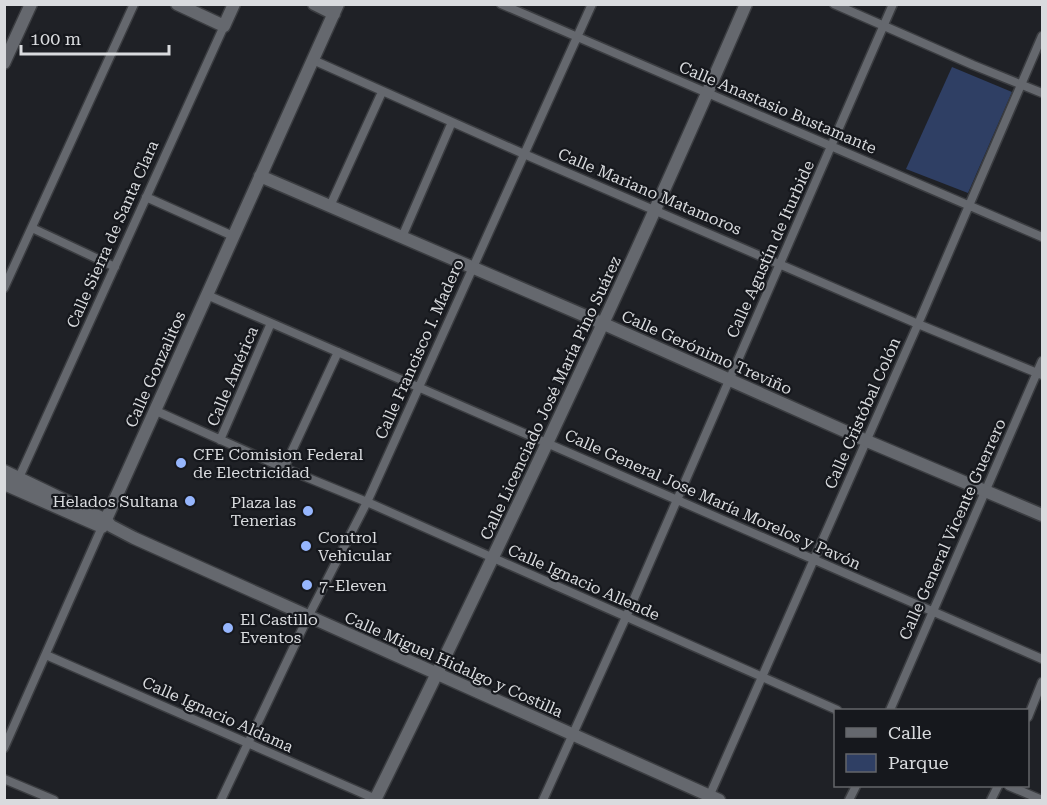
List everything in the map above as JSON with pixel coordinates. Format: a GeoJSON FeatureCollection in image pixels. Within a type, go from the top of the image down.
{"type":"FeatureCollection","features":[{"type":"Feature","properties":{"kind":"street"},"geometry":{"type":"LineString","coordinates":[[4,63],[32,4]]}},
{"type":"Feature","properties":{"kind":"street"},"geometry":{"type":"LineString","coordinates":[[4,288],[134,4]]}},
{"type":"Feature","properties":{"kind":"street"},"geometry":{"type":"LineString","coordinates":[[177,4],[224,26]]}},
{"type":"Feature","properties":{"kind":"street","name":"Calle Sierra de Santa Clara"},"geometry":{"type":"LineString","coordinates":[[12,483],[115,267],[234,4]]}},
{"type":"Feature","properties":{"kind":"street"},"geometry":{"type":"LineString","coordinates":[[314,4],[336,9]]}},
{"type":"Feature","properties":{"kind":"street","name":"Calle Anastasio Bustamante"},"geometry":{"type":"LineString","coordinates":[[501,4],[1042,237]]}},
{"type":"Feature","properties":{"kind":"street","name":"Calle Francisco I. Madero"},"geometry":{"type":"LineString","coordinates":[[221,801],[308,617],[367,502],[592,4]]}},
{"type":"Feature","properties":{"kind":"street","name":"Calle Licenciado José María Pino Suárez"},"geometry":{"type":"LineString","coordinates":[[376,800],[494,558],[604,324],[746,4]]}},
{"type":"Feature","properties":{"kind":"street"},"geometry":{"type":"LineString","coordinates":[[834,4],[1042,93]]}},
{"type":"Feature","properties":{"kind":"street","name":"Calle Agustín de Iturbide"},"geometry":{"type":"LineString","coordinates":[[543,801],[677,501],[893,4]]}},
{"type":"Feature","properties":{"kind":"street","name":"Calle Gonzalitos"},"geometry":{"type":"LineString","coordinates":[[4,748],[336,9]]}},
{"type":"Feature","properties":{"kind":"street","name":"Calle Cristóbal Colón"},"geometry":{"type":"LineString","coordinates":[[712,799],[762,677],[1042,36]]}},
{"type":"Feature","properties":{"kind":"street","name":"Calle Mariano Matamoros"},"geometry":{"type":"LineString","coordinates":[[313,60],[524,154],[918,324],[1040,374]]}},
{"type":"Feature","properties":{"kind":"street"},"geometry":{"type":"LineString","coordinates":[[330,206],[382,92]]}},
{"type":"Feature","properties":{"kind":"street"},"geometry":{"type":"LineString","coordinates":[[402,237],[452,122]]}},
{"type":"Feature","properties":{"kind":"street","name":"Calle Gerónimo Treviño"},"geometry":{"type":"LineString","coordinates":[[260,176],[1042,515]]}},
{"type":"Feature","properties":{"kind":"street"},"geometry":{"type":"LineString","coordinates":[[146,197],[233,236]]}},
{"type":"Feature","properties":{"kind":"street"},"geometry":{"type":"LineString","coordinates":[[32,228],[115,267]]}},
{"type":"Feature","properties":{"kind":"street","name":"Calle General Jose María Morelos y Pavón"},"geometry":{"type":"LineString","coordinates":[[207,295],[1042,659]]}},
{"type":"Feature","properties":{"kind":"street","name":"Calle América"},"geometry":{"type":"LineString","coordinates":[[220,440],[271,323]]}},
{"type":"Feature","properties":{"kind":"street"},"geometry":{"type":"LineString","coordinates":[[284,468],[338,352]]}},
{"type":"Feature","properties":{"kind":"street","name":"Calle General Vicente Guerrero"},"geometry":{"type":"LineString","coordinates":[[891,709],[985,491],[1040,374],[1042,361]]}},
{"type":"Feature","properties":{"kind":"street","name":"Calle Ignacio Allende"},"geometry":{"type":"LineString","coordinates":[[154,410],[834,710]]}},
{"type":"Feature","properties":{"kind":"street","name":"Calle Miguel Hidalgo y Costilla"},"geometry":{"type":"LineString","coordinates":[[4,471],[12,483],[712,799]]}},
{"type":"Feature","properties":{"kind":"street","name":"Calle Ignacio Aldama"},"geometry":{"type":"LineString","coordinates":[[46,655],[376,800]]}},
{"type":"Feature","properties":{"kind":"street"},"geometry":{"type":"LineString","coordinates":[[1029,714],[1042,682]]}},
{"type":"Feature","properties":{"kind":"street"},"geometry":{"type":"LineString","coordinates":[[4,779],[54,801]]}},
{"type":"Feature","properties":{"kind":"street"},"geometry":{"type":"LineString","coordinates":[[849,801],[856,787]]}},
{"type":"Feature","properties":{"kind":"street"},"geometry":{"type":"LineString","coordinates":[[991,801],[998,787]]}},
{"type":"Feature","properties":{"kind":"street"},"geometry":{"type":"LineString","coordinates":[[1012,787],[1042,800]]}},
{"type":"Feature","properties":{"kind":"green space"},"geometry":{"type":"Polygon","coordinates":[[[952,67],[1012,92],[968,193],[906,169],[952,67]]]}},
{"type":"Feature","properties":{"kind":"place","name":"CFE Comision Federal de Electricidad"},"geometry":{"type":"Point","coordinates":[181,463]}},
{"type":"Feature","properties":{"kind":"place","name":"Helados Sultana"},"geometry":{"type":"Point","coordinates":[190,501]}},
{"type":"Feature","properties":{"kind":"place","name":"Plaza las Tenerias"},"geometry":{"type":"Point","coordinates":[308,511]}},
{"type":"Feature","properties":{"kind":"place","name":"Control Vehicular"},"geometry":{"type":"Point","coordinates":[306,546]}},
{"type":"Feature","properties":{"kind":"place","name":"7-Eleven"},"geometry":{"type":"Point","coordinates":[307,585]}},
{"type":"Feature","properties":{"kind":"place","name":"El Castillo Eventos"},"geometry":{"type":"Point","coordinates":[228,628]}}]}
